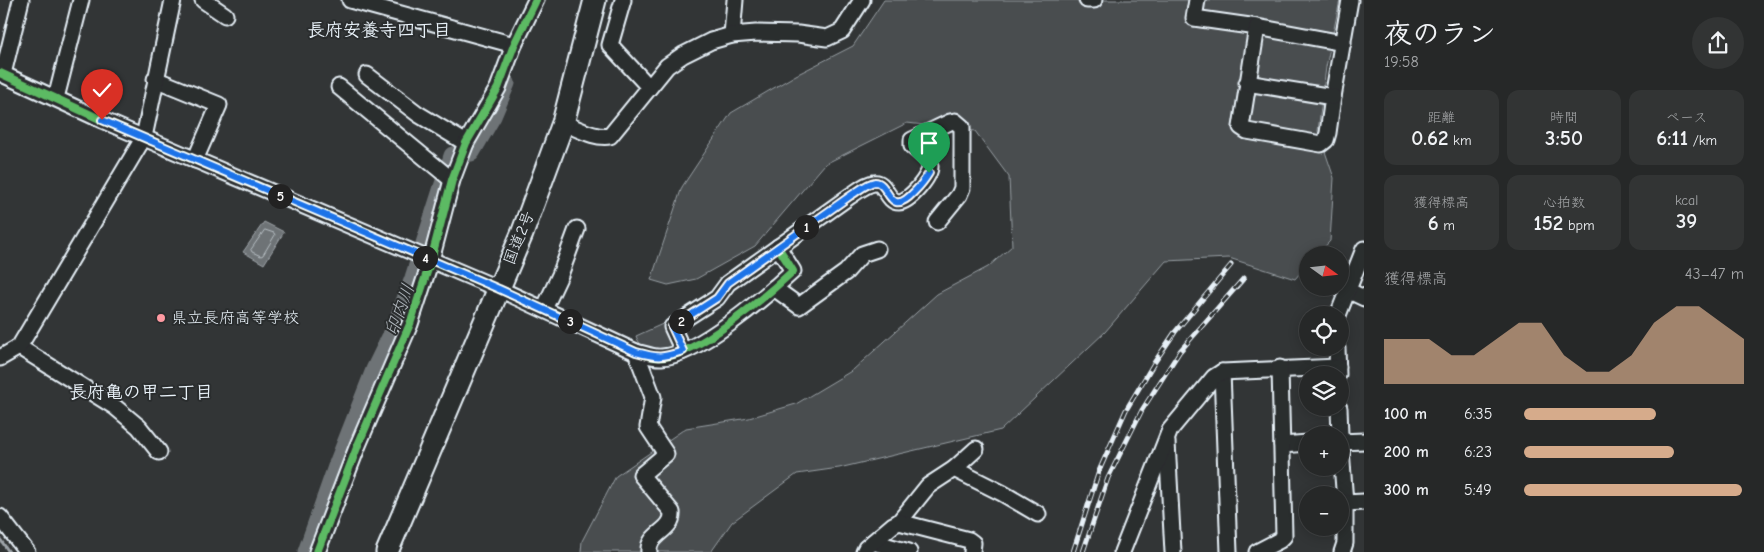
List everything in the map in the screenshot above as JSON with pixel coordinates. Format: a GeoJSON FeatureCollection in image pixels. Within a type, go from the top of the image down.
{"type":"FeatureCollection","features":[{"type":"Feature","properties":{"kind":"highway","name":"国道2号"},"geometry":{"type":"LineString","coordinates":[[387,552],[522,234],[563,123],[595,0]]}},
{"type":"Feature","properties":{"kind":"street"},"geometry":{"type":"LineString","coordinates":[[21,0],[1,73],[102,120],[499,289],[636,352],[654,357],[665,357],[683,351],[714,334],[737,318],[793,271],[778,247]]}},
{"type":"Feature","properties":{"kind":"street"},"geometry":{"type":"LineString","coordinates":[[56,98],[80,0]]}},
{"type":"Feature","properties":{"kind":"street"},"geometry":{"type":"LineString","coordinates":[[0,358],[19,347],[144,138],[173,0]]}},
{"type":"Feature","properties":{"kind":"street"},"geometry":{"type":"LineString","coordinates":[[204,0],[225,15]]}},
{"type":"Feature","properties":{"kind":"street"},"geometry":{"type":"LineString","coordinates":[[350,0],[514,45]]}},
{"type":"Feature","properties":{"kind":"street"},"geometry":{"type":"LineString","coordinates":[[317,552],[358,445],[410,324],[448,177],[498,88],[514,45],[536,0]]}},
{"type":"Feature","properties":{"kind":"street"},"geometry":{"type":"LineString","coordinates":[[623,0],[610,45],[649,87]]}},
{"type":"Feature","properties":{"kind":"street"},"geometry":{"type":"LineString","coordinates":[[732,34],[735,0]]}},
{"type":"Feature","properties":{"kind":"street"},"geometry":{"type":"LineString","coordinates":[[563,123],[595,135],[610,136],[667,66],[683,55],[732,34],[798,34],[827,38],[842,31],[862,0]]}},
{"type":"Feature","properties":{"kind":"street"},"geometry":{"type":"LineString","coordinates":[[1087,0],[1094,0]]}},
{"type":"Feature","properties":{"kind":"street"},"geometry":{"type":"LineString","coordinates":[[1197,0],[1194,18],[1343,42]]}},
{"type":"Feature","properties":{"kind":"street"},"geometry":{"type":"LineString","coordinates":[[1257,27],[1241,127],[1244,130],[1321,144],[1326,140],[1328,133],[1350,0]]}},
{"type":"Feature","properties":{"kind":"street"},"geometry":{"type":"LineString","coordinates":[[367,75],[464,151]]}},
{"type":"Feature","properties":{"kind":"street"},"geometry":{"type":"LineString","coordinates":[[155,79],[219,105],[195,160]]}},
{"type":"Feature","properties":{"kind":"street"},"geometry":{"type":"LineString","coordinates":[[1248,83],[1333,97]]}},
{"type":"Feature","properties":{"kind":"street"},"geometry":{"type":"LineString","coordinates":[[339,87],[448,177]]}},
{"type":"Feature","properties":{"kind":"street"},"geometry":{"type":"LineString","coordinates":[[683,351],[672,327],[717,298],[728,283],[868,185],[875,182],[881,184],[892,200],[899,202],[906,200],[926,179],[930,165],[912,146],[912,140],[950,122],[955,122],[962,127],[962,188],[959,195],[937,222]]}},
{"type":"Feature","properties":{"kind":"street"},"geometry":{"type":"LineString","coordinates":[[544,309],[560,275],[577,229]]}},
{"type":"Feature","properties":{"kind":"street"},"geometry":{"type":"LineString","coordinates":[[774,288],[799,306],[846,272],[862,254],[877,249]]}},
{"type":"Feature","properties":{"kind":"street"},"geometry":{"type":"LineString","coordinates":[[1349,285],[1364,249]]}},
{"type":"Feature","properties":{"kind":"street"},"geometry":{"type":"LineString","coordinates":[[1349,291],[1364,298]]}},
{"type":"Feature","properties":{"kind":"street"},"geometry":{"type":"LineString","coordinates":[[19,347],[115,406],[139,427],[159,452]]}},
{"type":"Feature","properties":{"kind":"street"},"geometry":{"type":"LineString","coordinates":[[636,352],[653,398],[648,427],[666,454],[641,475],[672,512],[673,518],[652,539],[649,544],[649,552]]}},
{"type":"Feature","properties":{"kind":"street"},"geometry":{"type":"LineString","coordinates":[[1257,552],[1284,536],[1280,368]]}},
{"type":"Feature","properties":{"kind":"street"},"geometry":{"type":"LineString","coordinates":[[1122,552],[1167,435],[1214,377],[1222,372],[1280,368],[1299,369]]}},
{"type":"Feature","properties":{"kind":"street"},"geometry":{"type":"LineString","coordinates":[[1222,372],[1229,552]]}},
{"type":"Feature","properties":{"kind":"street"},"geometry":{"type":"LineString","coordinates":[[1167,435],[1173,552]]}},
{"type":"Feature","properties":{"kind":"street"},"geometry":{"type":"LineString","coordinates":[[1349,442],[1364,441]]}},
{"type":"Feature","properties":{"kind":"street"},"geometry":{"type":"LineString","coordinates":[[1282,445],[1299,444]]}},
{"type":"Feature","properties":{"kind":"street"},"geometry":{"type":"LineString","coordinates":[[869,547],[893,525],[900,522],[928,486],[954,468],[976,449]]}},
{"type":"Feature","properties":{"kind":"street"},"geometry":{"type":"LineString","coordinates":[[954,468],[1038,514]]}},
{"type":"Feature","properties":{"kind":"street"},"geometry":{"type":"LineString","coordinates":[[1349,502],[1364,502]]}},
{"type":"Feature","properties":{"kind":"street"},"geometry":{"type":"LineString","coordinates":[[0,517],[27,552]]}},
{"type":"Feature","properties":{"kind":"street"},"geometry":{"type":"LineString","coordinates":[[900,522],[969,540],[973,544],[972,552]]}},
{"type":"Feature","properties":{"kind":"street"},"geometry":{"type":"LineString","coordinates":[[1342,552],[1345,536]]}},
{"type":"Feature","properties":{"kind":"street"},"geometry":{"type":"LineString","coordinates":[[869,547],[909,552]]}},
{"type":"Feature","properties":{"kind":"shaded area"},"geometry":{"type":"Polygon","coordinates":[[[884,0],[1340,0],[1326,67],[1318,131],[1334,178],[1330,241],[1325,246],[1299,246],[1299,274],[1295,279],[1229,258],[1166,261],[1105,332],[1001,430],[839,468],[797,474],[732,522],[711,552],[581,552],[582,541],[616,476],[686,428],[749,418],[796,404],[853,370],[937,294],[988,267],[1012,246],[1009,177],[975,131],[907,123],[825,164],[755,246],[696,279],[668,285],[651,280],[682,187],[731,113],[796,75],[853,46],[884,0]]]}},
{"type":"Feature","properties":{"kind":"shaded area"},"geometry":{"type":"Polygon","coordinates":[[[667,322],[678,343],[672,350],[650,350],[642,346],[636,336],[667,322]]]}},
{"type":"Feature","properties":{"kind":"water"},"geometry":{"type":"Polygon","coordinates":[[[264,222],[284,232],[264,264],[243,252],[264,222]]]}},
{"type":"Feature","properties":{"kind":"waterway","name":"印内川"},"geometry":{"type":"LineString","coordinates":[[307,552],[338,464],[375,370],[394,331],[414,278],[453,156],[471,152],[492,116],[506,83]]}},
{"type":"Feature","properties":{"kind":"waterway"},"geometry":{"type":"LineString","coordinates":[[0,539],[9,552]]}},
{"type":"Feature","properties":{"kind":"railway"},"geometry":{"type":"LineString","coordinates":[[1073,552],[1099,471],[1126,410],[1175,332],[1231,265]]}},
{"type":"Feature","properties":{"kind":"railway"},"geometry":{"type":"LineString","coordinates":[[1083,552],[1108,478],[1142,410],[1180,351],[1244,278]]}},
{"type":"Feature","properties":{"kind":"cycle path"},"geometry":{"type":"LineString","coordinates":[[317,552],[358,445],[410,324],[431,260],[452,180],[466,143],[498,88],[514,45],[536,0]]}},
{"type":"Feature","properties":{"kind":"cycle path"},"geometry":{"type":"LineString","coordinates":[[0,73],[102,120],[499,289],[636,352],[652,356],[662,357],[677,354],[712,336],[749,309],[781,282],[793,271],[778,247]]}},
{"type":"Feature","properties":{"kind":"place","name":"県立長府高等学校"},"geometry":{"type":"Point","coordinates":[161,318]}},
{"type":"Feature","properties":{"kind":"district","name":"長府安養寺四丁目"},"geometry":{"type":"Point","coordinates":[379,30]}},
{"type":"Feature","properties":{"kind":"district","name":"長府亀の甲二丁目"},"geometry":{"type":"Point","coordinates":[141,392]}},
{"type":"Feature","properties":{"kind":"route"},"geometry":{"type":"LineString","coordinates":[[102,120],[499,289],[636,352],[654,357],[665,357],[683,351],[672,327],[717,298],[728,283],[850,196],[875,182],[881,184],[892,200],[899,202],[906,200],[926,179],[929,173]]}}]}
